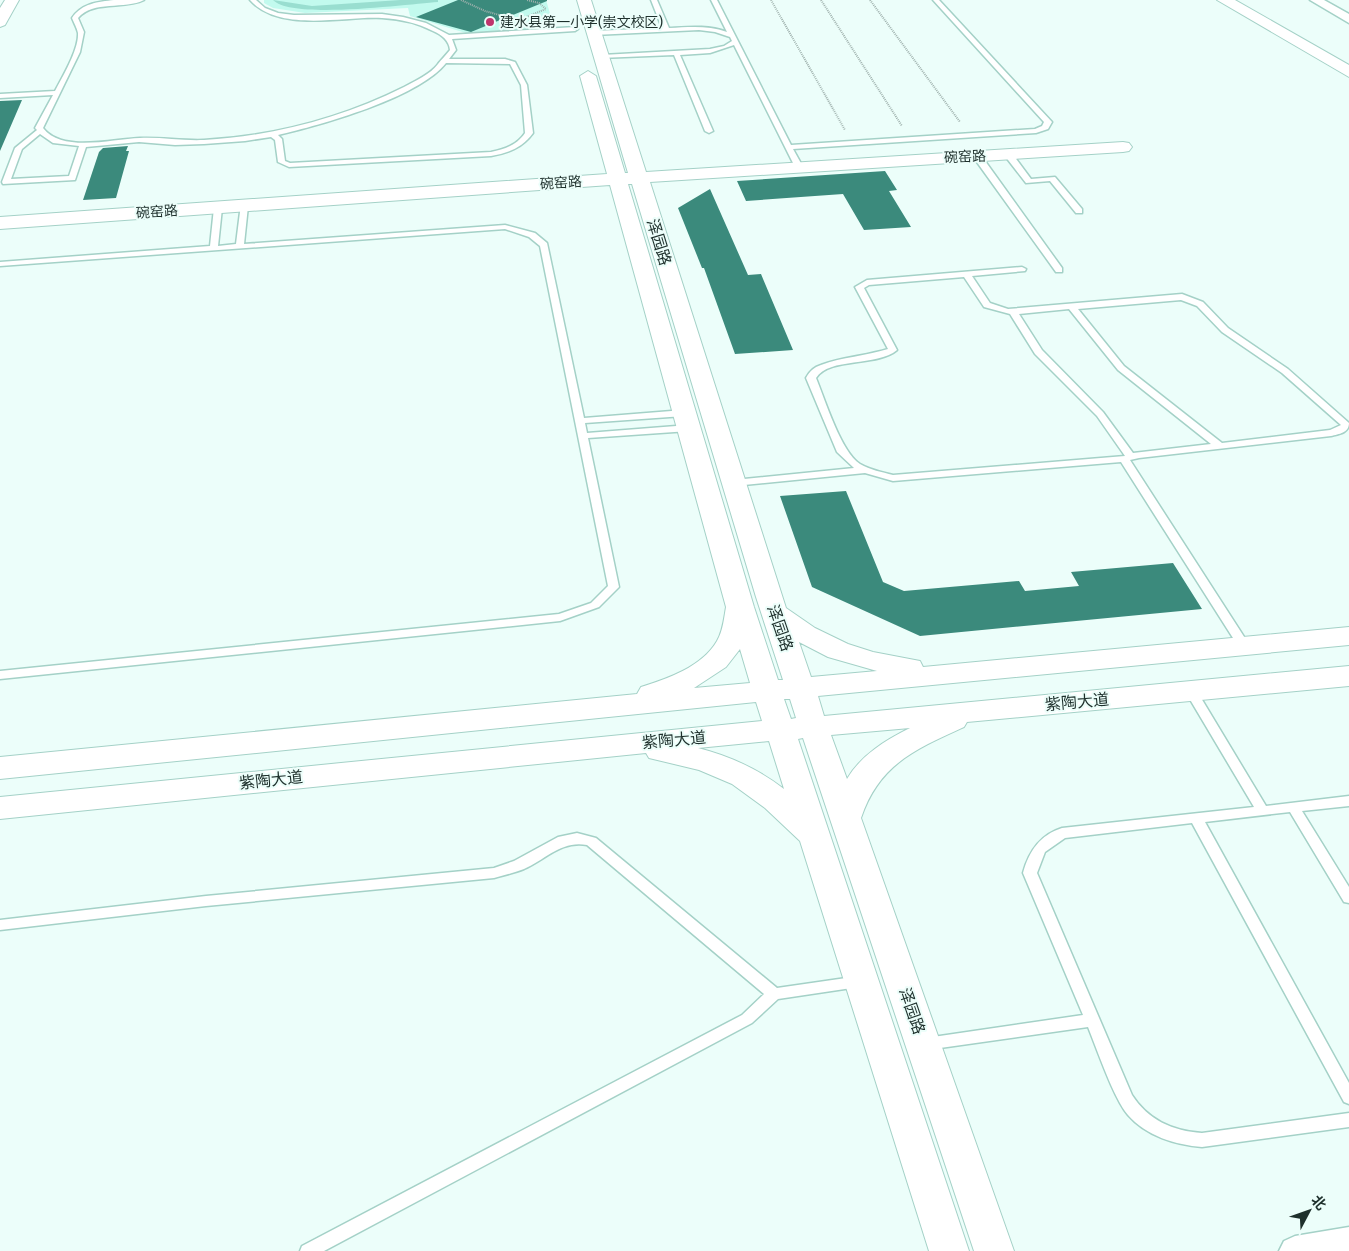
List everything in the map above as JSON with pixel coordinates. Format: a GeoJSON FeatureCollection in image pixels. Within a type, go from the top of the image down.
{"type":"FeatureCollection","features":[{"type":"Feature","properties":{"kind":"street"},"geometry":{"type":"LineString","coordinates":[[0,22],[12,0]]}},
{"type":"Feature","properties":{"kind":"street","name":"泽园路"},"geometry":{"type":"LineString","coordinates":[[566,0],[590,40],[628,178],[734,484],[775,613],[994,1251]]}},
{"type":"Feature","properties":{"kind":"street","name":"泽园路"},"geometry":{"type":"LineString","coordinates":[[584,0],[590,40],[628,178],[686,420],[740,607],[949,1251]]}},
{"type":"Feature","properties":{"kind":"street"},"geometry":{"type":"LineString","coordinates":[[1224,0],[1349,72]]}},
{"type":"Feature","properties":{"kind":"street"},"geometry":{"type":"LineString","coordinates":[[1316,0],[1349,20]]}},
{"type":"Feature","properties":{"kind":"street","name":"碗窑路"},"geometry":{"type":"LineString","coordinates":[[0,223],[628,178],[1122,147]]}},
{"type":"Feature","properties":{"kind":"street"},"geometry":{"type":"LineString","coordinates":[[614,706],[666,689],[700,673],[712,664],[730,642],[740,607]]}},
{"type":"Feature","properties":{"kind":"street"},"geometry":{"type":"LineString","coordinates":[[775,613],[818,642],[869,661],[915,669],[974,672]]}},
{"type":"Feature","properties":{"kind":"street"},"geometry":{"type":"LineString","coordinates":[[0,768],[767,691],[1349,636]]}},
{"type":"Feature","properties":{"kind":"street","name":"紫陶大道"},"geometry":{"type":"LineString","coordinates":[[0,808],[780,730],[1349,676]]}},
{"type":"Feature","properties":{"kind":"street"},"geometry":{"type":"LineString","coordinates":[[845,818],[849,803],[863,777],[888,754],[929,731],[985,711]]}},
{"type":"Feature","properties":{"kind":"street"},"geometry":{"type":"LineString","coordinates":[[619,746],[699,758],[738,773],[755,782],[783,804],[815,839]]}},
{"type":"Feature","properties":{"kind":"street"},"geometry":{"type":"LineString","coordinates":[[1295,1251],[1349,1242]]}},
{"type":"Feature","properties":{"kind":"lane"},"geometry":{"type":"LineString","coordinates":[[141,0],[86,5],[79,10],[75,18],[81,32],[80,40],[62,86],[38,128],[40,131],[54,140],[83,144],[142,140],[195,143],[272,134],[335,117],[414,85],[444,61],[453,50],[452,43],[447,37],[426,25],[399,18],[355,15],[303,18],[282,15],[259,7],[253,0]]}},
{"type":"Feature","properties":{"kind":"lane"},"geometry":{"type":"LineString","coordinates":[[654,0],[666,29]]}},
{"type":"Feature","properties":{"kind":"lane"},"geometry":{"type":"LineString","coordinates":[[714,0],[799,167]]}},
{"type":"Feature","properties":{"kind":"lane"},"geometry":{"type":"LineString","coordinates":[[789,148],[1036,131],[1045,127],[1048,122],[936,0]]}},
{"type":"Feature","properties":{"kind":"lane"},"geometry":{"type":"LineString","coordinates":[[590,40],[666,29],[708,28],[734,39]]}},
{"type":"Feature","properties":{"kind":"lane"},"geometry":{"type":"LineString","coordinates":[[447,37],[590,40],[676,52],[716,50],[734,39]]}},
{"type":"Feature","properties":{"kind":"lane"},"geometry":{"type":"LineString","coordinates":[[676,52],[709,131]]}},
{"type":"Feature","properties":{"kind":"lane"},"geometry":{"type":"LineString","coordinates":[[272,134],[278,139],[282,162],[289,165],[491,154],[509,149],[524,140],[529,133],[524,84],[513,63],[505,60],[444,61]]}},
{"type":"Feature","properties":{"kind":"lane"},"geometry":{"type":"LineString","coordinates":[[0,96],[57,93]]}},
{"type":"Feature","properties":{"kind":"lane"},"geometry":{"type":"LineString","coordinates":[[40,131],[27,139],[19,148],[6,182],[72,178],[83,144]]}},
{"type":"Feature","properties":{"kind":"lane"},"geometry":{"type":"LineString","coordinates":[[1008,154],[1029,181],[1052,179],[1079,211]]}},
{"type":"Feature","properties":{"kind":"lane"},"geometry":{"type":"LineString","coordinates":[[977,156],[1059,270]]}},
{"type":"Feature","properties":{"kind":"lane"},"geometry":{"type":"LineString","coordinates":[[240,246],[244,206]]}},
{"type":"Feature","properties":{"kind":"lane"},"geometry":{"type":"LineString","coordinates":[[214,248],[218,208]]}},
{"type":"Feature","properties":{"kind":"lane"},"geometry":{"type":"LineString","coordinates":[[0,264],[505,227],[532,236],[544,245],[614,587],[603,599],[585,610],[560,617],[0,675]]}},
{"type":"Feature","properties":{"kind":"lane"},"geometry":{"type":"LineString","coordinates":[[966,274],[987,305],[1001,311],[1014,313],[1182,297],[1192,300],[1200,304],[1231,334],[1307,388],[1346,425],[1343,429],[1332,433],[1127,458],[933,476],[893,478],[865,470],[847,458],[842,452],[811,378],[812,374],[822,366],[873,357],[893,350],[859,287],[867,283],[966,274],[1022,269]]}},
{"type":"Feature","properties":{"kind":"lane"},"geometry":{"type":"LineString","coordinates":[[1072,307],[1121,368],[1220,446]]}},
{"type":"Feature","properties":{"kind":"lane"},"geometry":{"type":"LineString","coordinates":[[1014,313],[1038,352],[1100,414],[1244,646]]}},
{"type":"Feature","properties":{"kind":"lane"},"geometry":{"type":"LineString","coordinates":[[580,421],[686,420]]}},
{"type":"Feature","properties":{"kind":"lane"},"geometry":{"type":"LineString","coordinates":[[583,436],[686,420]]}},
{"type":"Feature","properties":{"kind":"lane"},"geometry":{"type":"LineString","coordinates":[[734,484],[865,470]]}},
{"type":"Feature","properties":{"kind":"lane"},"geometry":{"type":"LineString","coordinates":[[1192,691],[1262,810]]}},
{"type":"Feature","properties":{"kind":"lane"},"geometry":{"type":"LineString","coordinates":[[1349,801],[1062,833],[1044,842],[1034,856],[1030,873],[1126,1099],[1134,1111],[1156,1130],[1172,1136],[1202,1140],[1349,1120]]}},
{"type":"Feature","properties":{"kind":"lane"},"geometry":{"type":"LineString","coordinates":[[1293,807],[1349,898]]}},
{"type":"Feature","properties":{"kind":"lane"},"geometry":{"type":"LineString","coordinates":[[1196,818],[1349,1097]]}},
{"type":"Feature","properties":{"kind":"lane"},"geometry":{"type":"LineString","coordinates":[[0,925],[206,900],[494,873],[519,865],[563,840],[577,838],[591,841],[774,994]]}},
{"type":"Feature","properties":{"kind":"lane"},"geometry":{"type":"LineString","coordinates":[[308,1251],[747,1019],[774,994],[862,982]]}},
{"type":"Feature","properties":{"kind":"lane"},"geometry":{"type":"LineString","coordinates":[[923,1044],[1093,1020]]}},
{"type":"Feature","properties":{"kind":"path"},"geometry":{"type":"LineString","coordinates":[[462,0],[496,14],[517,18]]}},
{"type":"Feature","properties":{"kind":"path"},"geometry":{"type":"LineString","coordinates":[[524,17],[539,13],[546,8],[539,3],[527,0]]}},
{"type":"Feature","properties":{"kind":"path"},"geometry":{"type":"LineString","coordinates":[[771,0],[853,143]]}},
{"type":"Feature","properties":{"kind":"path"},"geometry":{"type":"LineString","coordinates":[[821,0],[911,140]]}},
{"type":"Feature","properties":{"kind":"path"},"geometry":{"type":"LineString","coordinates":[[870,0],[970,136]]}},
{"type":"Feature","properties":{"kind":"shaded area","name":"建水县第一小学(崇文校区)"},"geometry":{"type":"Polygon","coordinates":[[[264,0],[546,0],[554,27],[469,34],[410,16],[408,8],[305,13],[273,8],[264,3],[264,0]]]}},
{"type":"Feature","properties":{"kind":"shaded area"},"geometry":{"type":"Polygon","coordinates":[[[273,0],[312,6],[400,0],[438,0],[438,2],[378,8],[326,10],[284,6],[273,0]]]}},
{"type":"Feature","properties":{"kind":"building"},"geometry":{"type":"Polygon","coordinates":[[[458,0],[547,1],[471,32],[416,17],[458,0]]]}},
{"type":"Feature","properties":{"kind":"building"},"geometry":{"type":"Polygon","coordinates":[[[22,100],[0,151],[0,101],[22,100]]]}},
{"type":"Feature","properties":{"kind":"building"},"geometry":{"type":"Polygon","coordinates":[[[128,146],[126,151],[129,151],[116,198],[83,200],[99,152],[103,148],[128,146]]]}},
{"type":"Feature","properties":{"kind":"building"},"geometry":{"type":"Polygon","coordinates":[[[885,171],[897,190],[889,191],[911,227],[864,230],[843,194],[746,201],[737,181],[885,171]]]}},
{"type":"Feature","properties":{"kind":"building"},"geometry":{"type":"Polygon","coordinates":[[[710,189],[748,275],[761,274],[793,350],[735,354],[704,268],[702,268],[678,208],[710,189]]]}},
{"type":"Feature","properties":{"kind":"building"},"geometry":{"type":"Polygon","coordinates":[[[846,491],[883,582],[904,591],[1019,581],[1025,591],[1079,586],[1071,572],[1173,563],[1202,609],[920,636],[812,587],[780,496],[846,491]]]}},
{"type":"Feature","properties":{"kind":"place","name":"建水县第一小学(崇文校区)"},"geometry":{"type":"Point","coordinates":[490,22]}}]}
